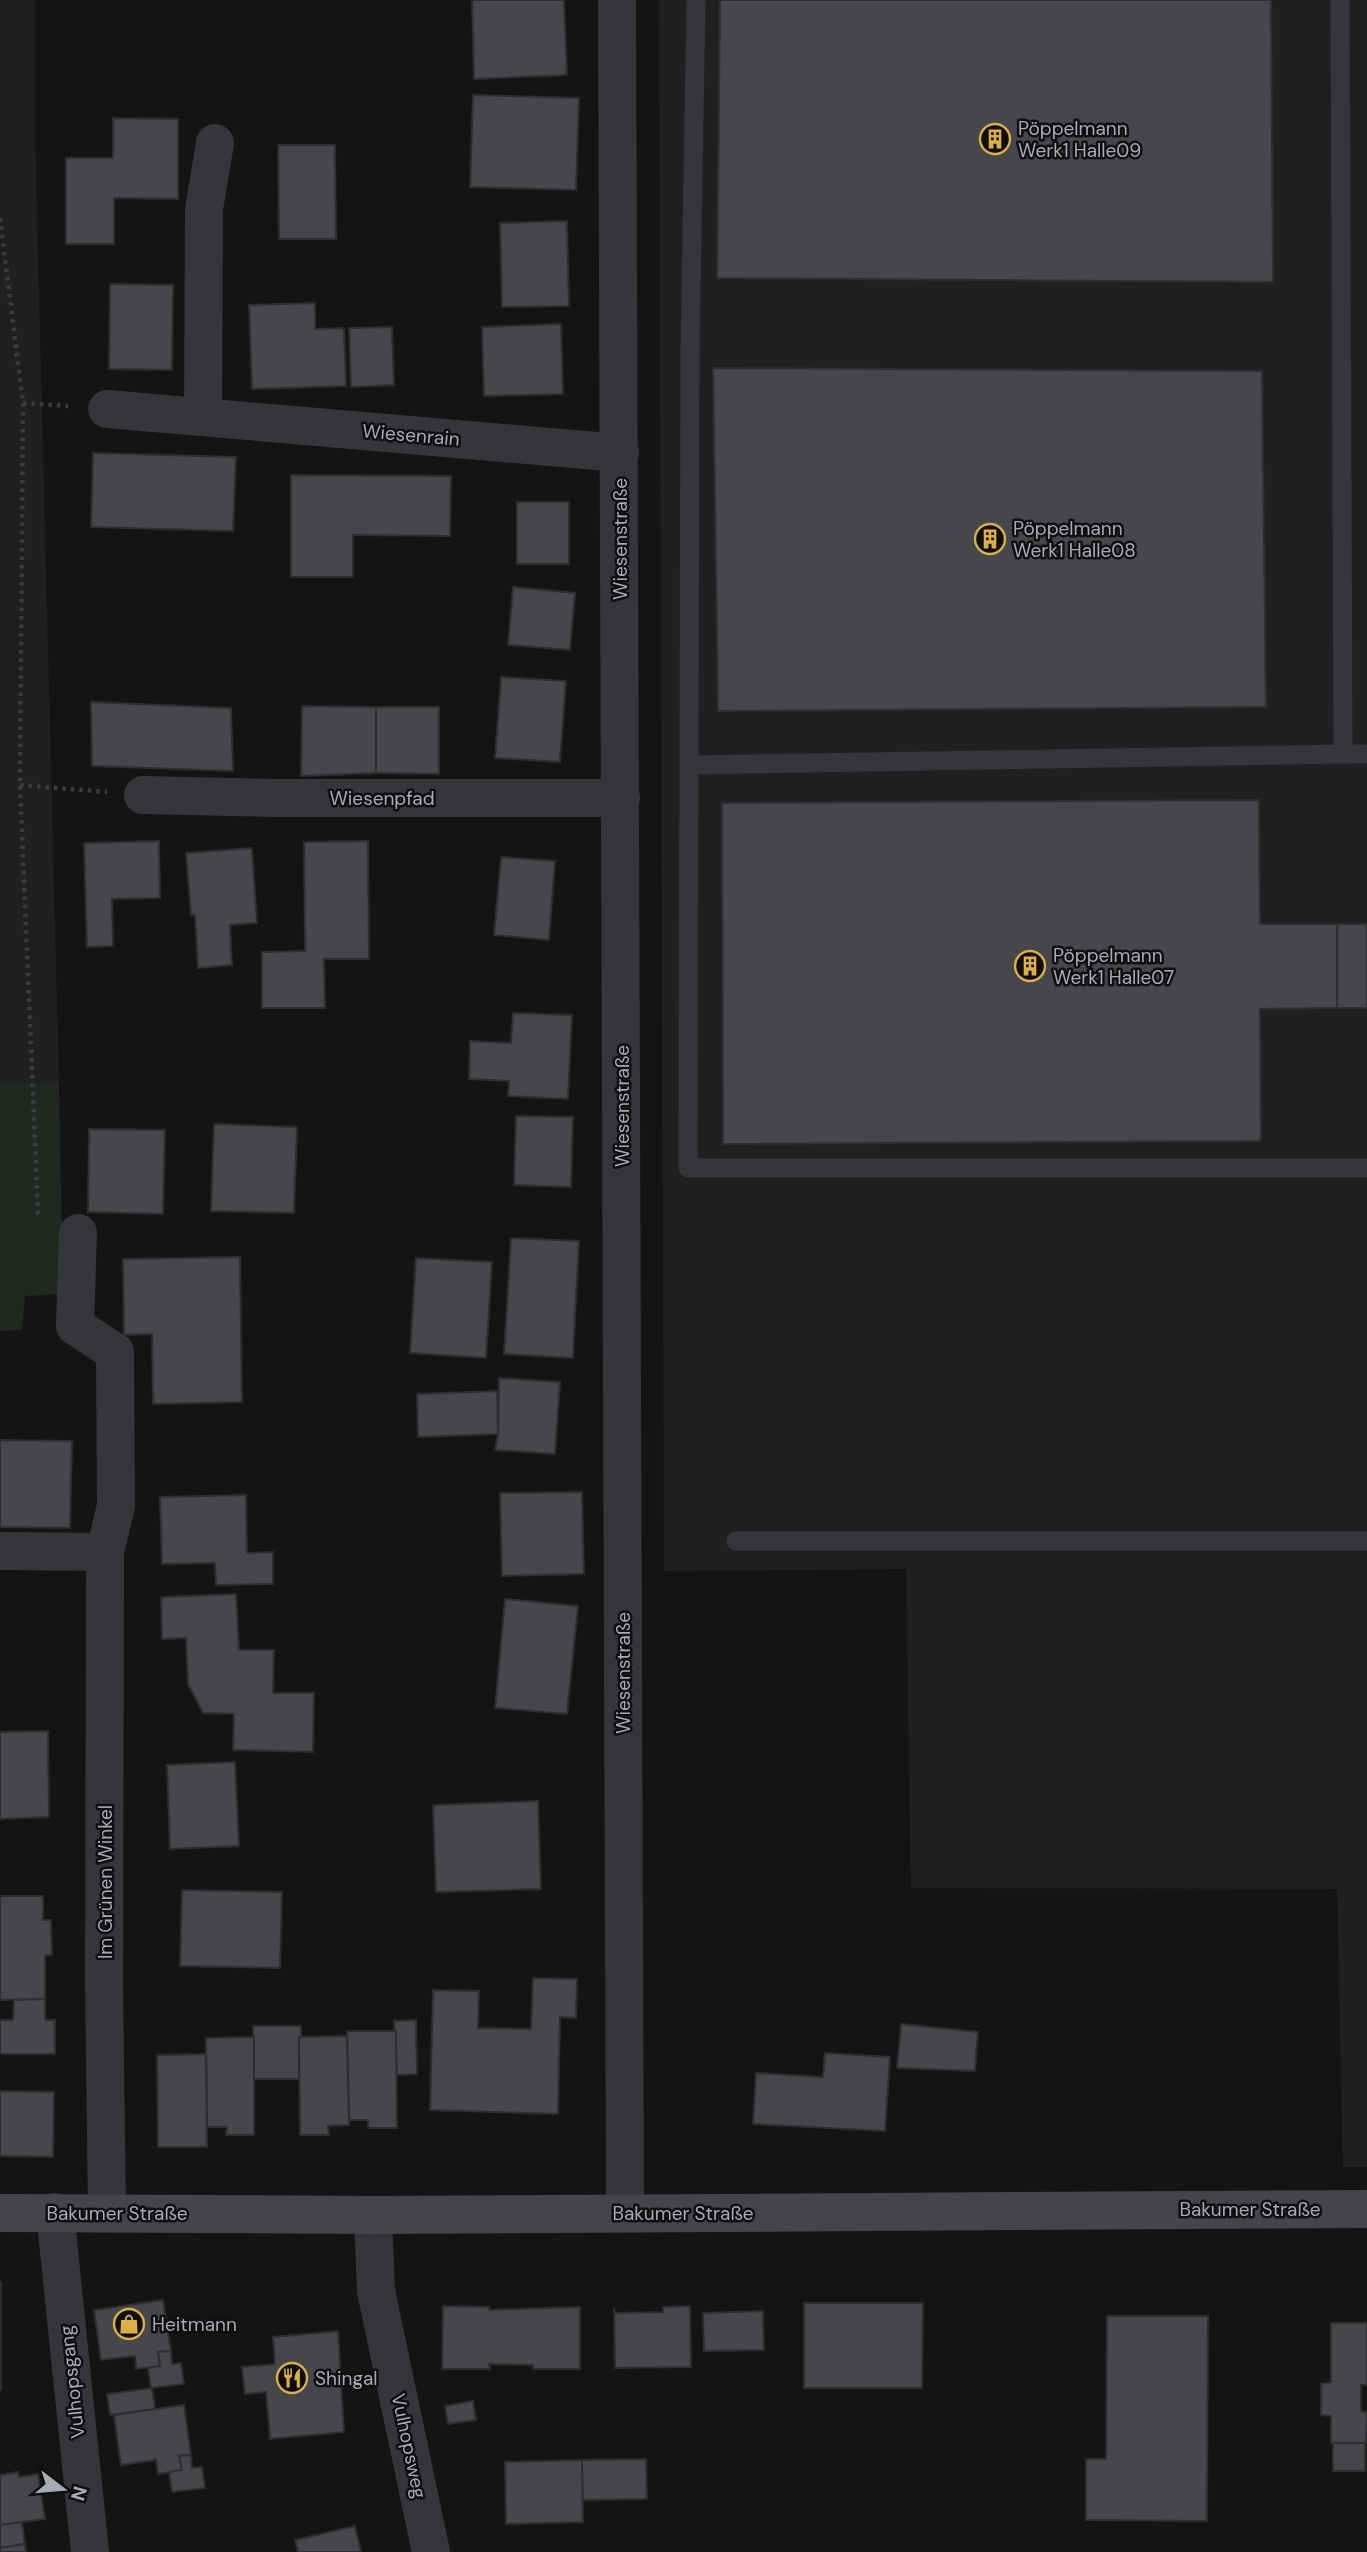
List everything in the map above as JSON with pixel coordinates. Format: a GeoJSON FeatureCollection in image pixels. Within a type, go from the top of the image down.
{"type":"FeatureCollection","features":[{"type":"Feature","properties":{"kind":"main road","name":"Bakumer Straße"},"geometry":{"type":"LineString","coordinates":[[0,2213],[373,2215],[1367,2209]]}},
{"type":"Feature","properties":{"kind":"street","name":"Wiesenstraße"},"geometry":{"type":"LineString","coordinates":[[617,0],[625,2213]]}},
{"type":"Feature","properties":{"kind":"street"},"geometry":{"type":"LineString","coordinates":[[203,417],[204,209],[215,142]]}},
{"type":"Feature","properties":{"kind":"street","name":"Wiesenrain"},"geometry":{"type":"LineString","coordinates":[[107,409],[620,453]]}},
{"type":"Feature","properties":{"kind":"street","name":"Wiesenpfad"},"geometry":{"type":"LineString","coordinates":[[143,795],[275,798],[621,798]]}},
{"type":"Feature","properties":{"kind":"street","name":"Im Grünen Winkel"},"geometry":{"type":"LineString","coordinates":[[78,1233],[75,1326],[115,1352],[116,1506],[105,1552],[104,1984],[107,2212]]}},
{"type":"Feature","properties":{"kind":"street"},"geometry":{"type":"LineString","coordinates":[[0,1551],[105,1552]]}},
{"type":"Feature","properties":{"kind":"street","name":"Vulhopsgang"},"geometry":{"type":"LineString","coordinates":[[55,2212],[90,2552]]}},
{"type":"Feature","properties":{"kind":"street","name":"Vulhopsweg"},"geometry":{"type":"LineString","coordinates":[[373,2215],[376,2291],[431,2552]]}},
{"type":"Feature","properties":{"kind":"lane"},"geometry":{"type":"LineString","coordinates":[[696,0],[690,350],[688,1168],[1367,1168]]}},
{"type":"Feature","properties":{"kind":"lane"},"geometry":{"type":"LineString","coordinates":[[1340,0],[1343,754]]}},
{"type":"Feature","properties":{"kind":"lane"},"geometry":{"type":"LineString","coordinates":[[691,765],[1367,754]]}},
{"type":"Feature","properties":{"kind":"lane"},"geometry":{"type":"LineString","coordinates":[[736,1541],[1367,1541]]}},
{"type":"Feature","properties":{"kind":"path"},"geometry":{"type":"LineString","coordinates":[[0,218],[23,403],[20,785],[38,1214],[78,1233]]}},
{"type":"Feature","properties":{"kind":"path"},"geometry":{"type":"LineString","coordinates":[[23,403],[107,409]]}},
{"type":"Feature","properties":{"kind":"path"},"geometry":{"type":"LineString","coordinates":[[20,785],[143,795]]}},
{"type":"Feature","properties":{"kind":"shaded area"},"geometry":{"type":"Polygon","coordinates":[[[0,0],[35,0],[35,137],[59,1083],[0,1083],[0,0]]]}},
{"type":"Feature","properties":{"kind":"shaded area"},"geometry":{"type":"Polygon","coordinates":[[[659,0],[1367,0],[1367,2167],[1343,2167],[1337,1889],[911,1888],[906,1569],[664,1571],[659,0]]]}},
{"type":"Feature","properties":{"kind":"shaded area"},"geometry":{"type":"Polygon","coordinates":[[[0,1083],[59,1083],[63,1294],[25,1296],[22,1330],[0,1331],[0,1083]]]}},
{"type":"Feature","properties":{"kind":"building"},"geometry":{"type":"Polygon","coordinates":[[[472,0],[564,0],[567,75],[474,79],[472,0]]]}},
{"type":"Feature","properties":{"kind":"building","name":"Pöppelmann Werk1 Halle09"},"geometry":{"type":"Polygon","coordinates":[[[720,0],[1271,0],[1273,282],[717,278],[720,0]]]}},
{"type":"Feature","properties":{"kind":"building"},"geometry":{"type":"Polygon","coordinates":[[[473,95],[579,98],[576,190],[470,187],[473,95]]]}},
{"type":"Feature","properties":{"kind":"building"},"geometry":{"type":"Polygon","coordinates":[[[113,118],[178,119],[178,199],[114,198],[114,244],[66,244],[66,158],[113,158],[113,118]]]}},
{"type":"Feature","properties":{"kind":"building"},"geometry":{"type":"Polygon","coordinates":[[[278,145],[335,145],[336,239],[279,239],[278,145]]]}},
{"type":"Feature","properties":{"kind":"building"},"geometry":{"type":"Polygon","coordinates":[[[567,221],[569,306],[502,307],[500,223],[567,221]]]}},
{"type":"Feature","properties":{"kind":"building"},"geometry":{"type":"Polygon","coordinates":[[[110,284],[173,285],[172,370],[109,369],[110,284]]]}},
{"type":"Feature","properties":{"kind":"building"},"geometry":{"type":"Polygon","coordinates":[[[315,303],[315,329],[344,328],[346,386],[252,389],[249,305],[315,303]]]}},
{"type":"Feature","properties":{"kind":"building"},"geometry":{"type":"Polygon","coordinates":[[[561,324],[563,394],[484,396],[482,327],[561,324]]]}},
{"type":"Feature","properties":{"kind":"building"},"geometry":{"type":"Polygon","coordinates":[[[392,327],[394,385],[351,387],[349,328],[392,327]]]}},
{"type":"Feature","properties":{"kind":"building","name":"Pöppelmann Werk1 Halle08"},"geometry":{"type":"Polygon","coordinates":[[[713,368],[1262,371],[1266,707],[718,711],[713,368]]]}},
{"type":"Feature","properties":{"kind":"building"},"geometry":{"type":"Polygon","coordinates":[[[93,453],[236,457],[233,531],[91,527],[93,453]]]}},
{"type":"Feature","properties":{"kind":"building"},"geometry":{"type":"Polygon","coordinates":[[[291,475],[451,476],[450,536],[353,535],[353,577],[291,577],[291,475]]]}},
{"type":"Feature","properties":{"kind":"building"},"geometry":{"type":"Polygon","coordinates":[[[517,502],[569,502],[569,564],[517,564],[517,502]]]}},
{"type":"Feature","properties":{"kind":"building"},"geometry":{"type":"Polygon","coordinates":[[[513,587],[575,593],[570,650],[508,645],[513,587]]]}},
{"type":"Feature","properties":{"kind":"building"},"geometry":{"type":"Polygon","coordinates":[[[501,677],[566,681],[560,762],[495,758],[501,677]]]}},
{"type":"Feature","properties":{"kind":"building"},"geometry":{"type":"Polygon","coordinates":[[[91,702],[231,708],[233,771],[92,766],[91,702]]]}},
{"type":"Feature","properties":{"kind":"building"},"geometry":{"type":"Polygon","coordinates":[[[302,706],[376,707],[376,773],[301,776],[302,706]]]}},
{"type":"Feature","properties":{"kind":"building"},"geometry":{"type":"Polygon","coordinates":[[[376,707],[439,707],[439,774],[376,773],[376,707]]]}},
{"type":"Feature","properties":{"kind":"building","name":"Pöppelmann Werk1 Halle07"},"geometry":{"type":"Polygon","coordinates":[[[1259,800],[1260,924],[1337,924],[1337,1008],[1260,1009],[1261,1141],[723,1144],[722,803],[1259,800]]]}},
{"type":"Feature","properties":{"kind":"building"},"geometry":{"type":"Polygon","coordinates":[[[159,841],[160,898],[112,899],[113,946],[87,947],[84,843],[159,841]]]}},
{"type":"Feature","properties":{"kind":"building"},"geometry":{"type":"Polygon","coordinates":[[[368,841],[369,959],[324,959],[325,1008],[262,1008],[262,952],[305,951],[304,842],[368,841]]]}},
{"type":"Feature","properties":{"kind":"building"},"geometry":{"type":"Polygon","coordinates":[[[252,848],[257,923],[230,925],[232,965],[198,968],[195,915],[191,915],[186,853],[252,848]]]}},
{"type":"Feature","properties":{"kind":"building"},"geometry":{"type":"Polygon","coordinates":[[[501,857],[555,861],[549,940],[494,935],[501,857]]]}},
{"type":"Feature","properties":{"kind":"building"},"geometry":{"type":"Polygon","coordinates":[[[1337,924],[1367,924],[1367,1008],[1337,1008],[1337,924]]]}},
{"type":"Feature","properties":{"kind":"building"},"geometry":{"type":"Polygon","coordinates":[[[513,1013],[572,1015],[568,1099],[508,1096],[509,1081],[469,1079],[470,1041],[511,1043],[513,1013]]]}},
{"type":"Feature","properties":{"kind":"building"},"geometry":{"type":"Polygon","coordinates":[[[516,1116],[573,1117],[571,1187],[514,1185],[516,1116]]]}},
{"type":"Feature","properties":{"kind":"building"},"geometry":{"type":"Polygon","coordinates":[[[214,1124],[297,1127],[294,1213],[211,1211],[214,1124]]]}},
{"type":"Feature","properties":{"kind":"building"},"geometry":{"type":"Polygon","coordinates":[[[89,1129],[165,1130],[163,1214],[88,1212],[89,1129]]]}},
{"type":"Feature","properties":{"kind":"building"},"geometry":{"type":"Polygon","coordinates":[[[511,1238],[579,1241],[573,1358],[504,1354],[511,1238]]]}},
{"type":"Feature","properties":{"kind":"building"},"geometry":{"type":"Polygon","coordinates":[[[240,1257],[242,1402],[153,1404],[152,1334],[124,1335],[123,1259],[240,1257]]]}},
{"type":"Feature","properties":{"kind":"building"},"geometry":{"type":"Polygon","coordinates":[[[416,1258],[492,1262],[486,1358],[410,1353],[416,1258]]]}},
{"type":"Feature","properties":{"kind":"building"},"geometry":{"type":"Polygon","coordinates":[[[499,1378],[560,1382],[555,1454],[495,1450],[498,1434],[499,1378]]]}},
{"type":"Feature","properties":{"kind":"building"},"geometry":{"type":"Polygon","coordinates":[[[497,1391],[498,1434],[418,1437],[417,1394],[497,1391]]]}},
{"type":"Feature","properties":{"kind":"building"},"geometry":{"type":"Polygon","coordinates":[[[0,1440],[72,1441],[70,1528],[0,1527],[0,1440]]]}},
{"type":"Feature","properties":{"kind":"building"},"geometry":{"type":"Polygon","coordinates":[[[582,1492],[584,1574],[502,1576],[500,1493],[582,1492]]]}},
{"type":"Feature","properties":{"kind":"building"},"geometry":{"type":"Polygon","coordinates":[[[246,1495],[247,1553],[273,1552],[273,1584],[216,1585],[215,1563],[162,1564],[160,1497],[246,1495]]]}},
{"type":"Feature","properties":{"kind":"building"},"geometry":{"type":"Polygon","coordinates":[[[236,1594],[239,1650],[274,1650],[273,1693],[314,1693],[313,1752],[233,1750],[234,1714],[203,1713],[188,1684],[186,1638],[162,1639],[161,1597],[236,1594]]]}},
{"type":"Feature","properties":{"kind":"building"},"geometry":{"type":"Polygon","coordinates":[[[505,1599],[578,1606],[567,1714],[495,1708],[505,1599]]]}},
{"type":"Feature","properties":{"kind":"building"},"geometry":{"type":"Polygon","coordinates":[[[48,1731],[49,1817],[0,1819],[0,1732],[48,1731]]]}},
{"type":"Feature","properties":{"kind":"building"},"geometry":{"type":"Polygon","coordinates":[[[235,1762],[239,1846],[170,1849],[167,1765],[235,1762]]]}},
{"type":"Feature","properties":{"kind":"building"},"geometry":{"type":"Polygon","coordinates":[[[538,1801],[541,1889],[436,1892],[433,1805],[538,1801]]]}},
{"type":"Feature","properties":{"kind":"building"},"geometry":{"type":"Polygon","coordinates":[[[182,1890],[282,1892],[280,1968],[180,1966],[182,1890]]]}},
{"type":"Feature","properties":{"kind":"building"},"geometry":{"type":"Polygon","coordinates":[[[0,1896],[43,1896],[43,1920],[51,1920],[52,1955],[45,1955],[45,1999],[0,2000],[0,1896]]]}},
{"type":"Feature","properties":{"kind":"building"},"geometry":{"type":"Polygon","coordinates":[[[533,1978],[577,1979],[576,2018],[560,2017],[558,2114],[430,2110],[433,1990],[479,1991],[478,2028],[531,2029],[533,1978]]]}},
{"type":"Feature","properties":{"kind":"building"},"geometry":{"type":"Polygon","coordinates":[[[45,1999],[45,2020],[55,2020],[55,2054],[0,2054],[0,2020],[13,2020],[14,2000],[45,1999]]]}},
{"type":"Feature","properties":{"kind":"building"},"geometry":{"type":"Polygon","coordinates":[[[416,2020],[417,2074],[397,2075],[394,2021],[416,2020]]]}},
{"type":"Feature","properties":{"kind":"building"},"geometry":{"type":"Polygon","coordinates":[[[901,2024],[978,2032],[975,2071],[897,2068],[901,2024]]]}},
{"type":"Feature","properties":{"kind":"building"},"geometry":{"type":"Polygon","coordinates":[[[253,2026],[301,2026],[299,2079],[254,2079],[253,2026]]]}},
{"type":"Feature","properties":{"kind":"building"},"geometry":{"type":"Polygon","coordinates":[[[347,2031],[396,2031],[397,2128],[368,2128],[368,2120],[349,2120],[347,2031]]]}},
{"type":"Feature","properties":{"kind":"building"},"geometry":{"type":"Polygon","coordinates":[[[347,2036],[349,2125],[328,2126],[329,2135],[300,2135],[299,2037],[347,2036]]]}},
{"type":"Feature","properties":{"kind":"building"},"geometry":{"type":"Polygon","coordinates":[[[254,2037],[254,2135],[226,2135],[227,2127],[207,2127],[206,2038],[254,2037]]]}},
{"type":"Feature","properties":{"kind":"building"},"geometry":{"type":"Polygon","coordinates":[[[825,2053],[890,2057],[885,2131],[753,2124],[756,2073],[823,2077],[825,2053]]]}},
{"type":"Feature","properties":{"kind":"building"},"geometry":{"type":"Polygon","coordinates":[[[206,2054],[207,2147],[158,2147],[157,2055],[206,2054]]]}},
{"type":"Feature","properties":{"kind":"building"},"geometry":{"type":"Polygon","coordinates":[[[0,2091],[54,2092],[53,2157],[0,2156],[0,2091]]]}},
{"type":"Feature","properties":{"kind":"building"},"geometry":{"type":"Polygon","coordinates":[[[0,2282],[1,2390],[0,2390],[0,2282]]]}},
{"type":"Feature","properties":{"kind":"building"},"geometry":{"type":"Polygon","coordinates":[[[163,2300],[171,2351],[158,2352],[160,2366],[136,2369],[135,2356],[101,2360],[94,2310],[163,2300]]]}},
{"type":"Feature","properties":{"kind":"building"},"geometry":{"type":"Polygon","coordinates":[[[804,2303],[923,2303],[922,2388],[804,2388],[804,2303]]]}},
{"type":"Feature","properties":{"kind":"building"},"geometry":{"type":"Polygon","coordinates":[[[443,2306],[489,2307],[489,2310],[580,2307],[580,2369],[533,2369],[533,2365],[489,2364],[490,2369],[442,2369],[443,2306]]]}},
{"type":"Feature","properties":{"kind":"building"},"geometry":{"type":"Polygon","coordinates":[[[690,2306],[691,2367],[615,2368],[614,2308],[615,2313],[663,2312],[663,2307],[690,2306]]]}},
{"type":"Feature","properties":{"kind":"building"},"geometry":{"type":"Polygon","coordinates":[[[763,2311],[764,2350],[704,2351],[703,2313],[763,2311]]]}},
{"type":"Feature","properties":{"kind":"building"},"geometry":{"type":"Polygon","coordinates":[[[1107,2316],[1208,2316],[1207,2521],[1086,2520],[1086,2459],[1106,2459],[1107,2316]]]}},
{"type":"Feature","properties":{"kind":"building"},"geometry":{"type":"Polygon","coordinates":[[[1331,2323],[1367,2323],[1367,2385],[1361,2385],[1361,2411],[1367,2412],[1366,2443],[1331,2443],[1331,2416],[1321,2415],[1321,2384],[1331,2382],[1331,2323]]]}},
{"type":"Feature","properties":{"kind":"building","name":"Shingal"},"geometry":{"type":"Polygon","coordinates":[[[338,2331],[344,2432],[270,2439],[266,2392],[245,2394],[242,2367],[275,2364],[273,2337],[338,2331]]]}},
{"type":"Feature","properties":{"kind":"building"},"geometry":{"type":"Polygon","coordinates":[[[171,2351],[172,2364],[181,2363],[184,2384],[151,2388],[148,2368],[160,2366],[158,2352],[171,2351]]]}},
{"type":"Feature","properties":{"kind":"building"},"geometry":{"type":"Polygon","coordinates":[[[152,2388],[155,2409],[110,2415],[107,2394],[152,2388]]]}},
{"type":"Feature","properties":{"kind":"building"},"geometry":{"type":"Polygon","coordinates":[[[473,2401],[476,2420],[448,2424],[445,2406],[473,2401]]]}},
{"type":"Feature","properties":{"kind":"building"},"geometry":{"type":"Polygon","coordinates":[[[184,2405],[191,2455],[179,2456],[182,2470],[158,2474],[156,2460],[121,2465],[114,2415],[184,2405]]]}},
{"type":"Feature","properties":{"kind":"building"},"geometry":{"type":"Polygon","coordinates":[[[1333,2443],[1365,2443],[1365,2471],[1333,2471],[1333,2443]]]}},
{"type":"Feature","properties":{"kind":"building"},"geometry":{"type":"Polygon","coordinates":[[[191,2455],[192,2468],[202,2467],[205,2488],[172,2492],[169,2472],[182,2470],[179,2456],[191,2455]]]}},
{"type":"Feature","properties":{"kind":"building"},"geometry":{"type":"Polygon","coordinates":[[[646,2459],[647,2499],[582,2500],[582,2460],[646,2459]]]}},
{"type":"Feature","properties":{"kind":"building"},"geometry":{"type":"Polygon","coordinates":[[[582,2460],[583,2522],[506,2524],[505,2462],[582,2460]]]}},
{"type":"Feature","properties":{"kind":"building"},"geometry":{"type":"Polygon","coordinates":[[[18,2472],[19,2477],[38,2474],[45,2519],[0,2525],[0,2475],[18,2472]]]}},
{"type":"Feature","properties":{"kind":"building"},"geometry":{"type":"Polygon","coordinates":[[[22,2522],[25,2544],[0,2548],[0,2525],[22,2522]]]}},
{"type":"Feature","properties":{"kind":"building"},"geometry":{"type":"Polygon","coordinates":[[[355,2526],[361,2552],[298,2552],[295,2540],[355,2526]]]}},
{"type":"Feature","properties":{"kind":"building"},"geometry":{"type":"Polygon","coordinates":[[[25,2544],[26,2552],[0,2552],[0,2548],[25,2544]]]}},
{"type":"Feature","properties":{"kind":"place","name":"Pöppelmann Werk1 Halle09"},"geometry":{"type":"Point","coordinates":[995,139]}},
{"type":"Feature","properties":{"kind":"place","name":"Pöppelmann Werk1 Halle08"},"geometry":{"type":"Point","coordinates":[990,539]}},
{"type":"Feature","properties":{"kind":"place","name":"Pöppelmann Werk1 Halle07"},"geometry":{"type":"Point","coordinates":[1030,966]}},
{"type":"Feature","properties":{"kind":"place","name":"Heitmann"},"geometry":{"type":"Point","coordinates":[129,2324]}},
{"type":"Feature","properties":{"kind":"place","name":"Shingal"},"geometry":{"type":"Point","coordinates":[292,2378]}}]}
